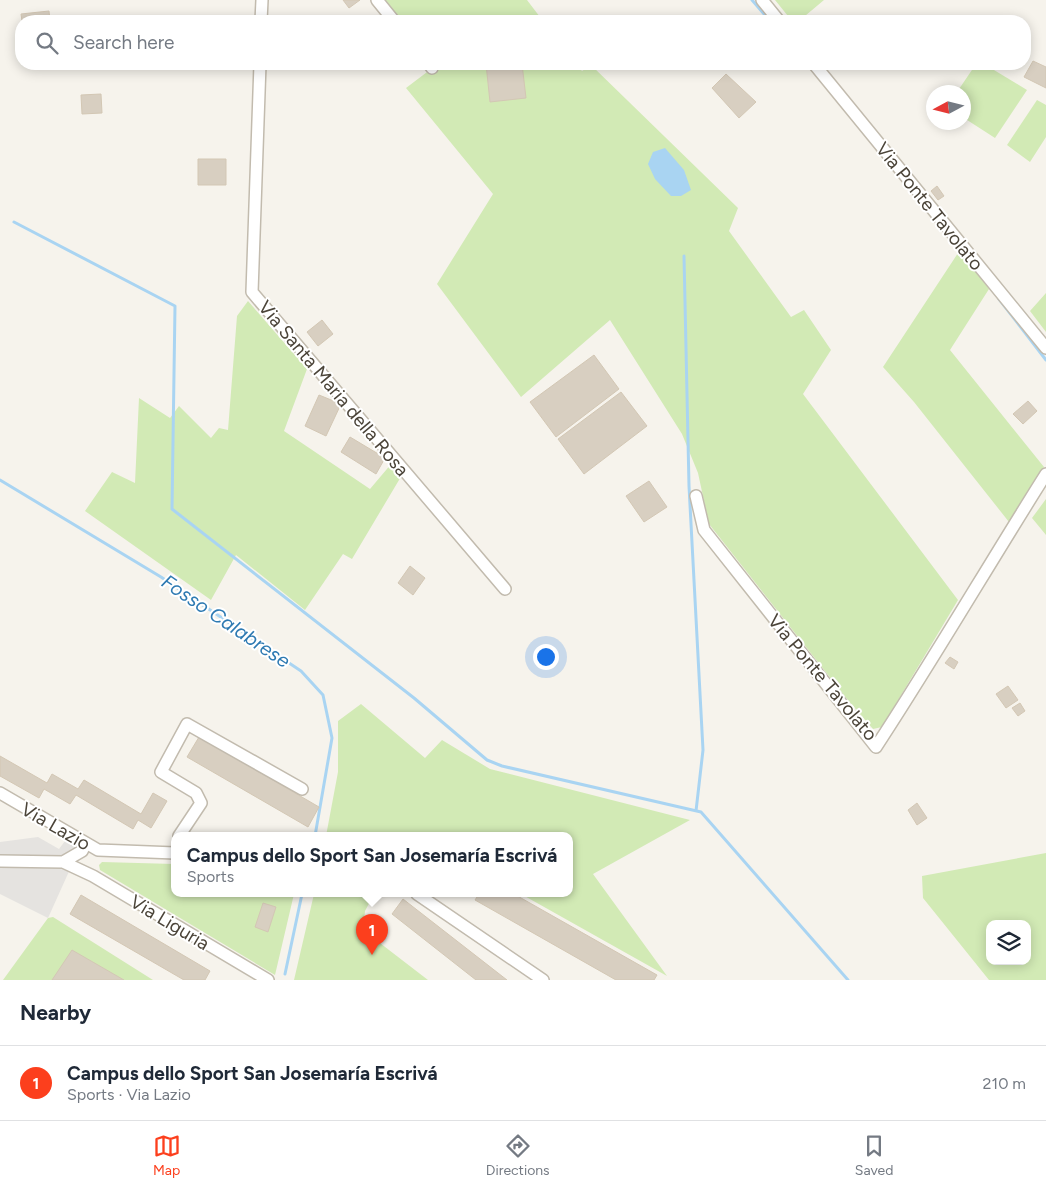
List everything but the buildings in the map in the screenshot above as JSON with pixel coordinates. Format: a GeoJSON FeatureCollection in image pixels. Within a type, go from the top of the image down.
{"type":"FeatureCollection","features":[{"type":"Feature","properties":{"kind":"street"},"geometry":{"type":"LineString","coordinates":[[261,15],[262,0]]}},
{"type":"Feature","properties":{"kind":"street"},"geometry":{"type":"LineString","coordinates":[[377,0],[389,15]]}},
{"type":"Feature","properties":{"kind":"street"},"geometry":{"type":"LineString","coordinates":[[762,0],[774,15]]}},
{"type":"Feature","properties":{"kind":"street","name":"Via Santa Maria della Rosa"},"geometry":{"type":"LineString","coordinates":[[260,70],[252,292],[505,589]]}},
{"type":"Feature","properties":{"kind":"street","name":"Via Ponte Tavolato"},"geometry":{"type":"LineString","coordinates":[[819,70],[1046,348]]}},
{"type":"Feature","properties":{"kind":"street","name":"Via Ponte Tavolato"},"geometry":{"type":"LineString","coordinates":[[696,496],[704,530],[876,747],[1046,474]]}},
{"type":"Feature","properties":{"kind":"street"},"geometry":{"type":"LineString","coordinates":[[182,832],[201,804],[196,793],[160,772],[187,724],[302,789]]}},
{"type":"Feature","properties":{"kind":"street","name":"Via Lazio"},"geometry":{"type":"LineString","coordinates":[[0,793],[84,847],[98,850],[171,853]]}},
{"type":"Feature","properties":{"kind":"street"},"geometry":{"type":"LineString","coordinates":[[0,861],[67,865],[84,847]]}},
{"type":"Feature","properties":{"kind":"street","name":"Via Liguria"},"geometry":{"type":"LineString","coordinates":[[67,865],[93,876],[268,980]]}},
{"type":"Feature","properties":{"kind":"street"},"geometry":{"type":"LineString","coordinates":[[421,897],[543,980]]}},
{"type":"Feature","properties":{"kind":"green space"},"geometry":{"type":"Polygon","coordinates":[[[383,0],[527,0],[538,15],[395,15],[383,0]]]}},
{"type":"Feature","properties":{"kind":"green space"},"geometry":{"type":"Polygon","coordinates":[[[775,0],[824,0],[806,15],[787,15],[775,0]]]}},
{"type":"Feature","properties":{"kind":"green space"},"geometry":{"type":"Polygon","coordinates":[[[430,70],[596,70],[738,208],[729,231],[791,317],[804,310],[831,350],[803,394],[958,600],[882,727],[873,729],[847,699],[709,524],[698,473],[682,434],[610,320],[521,397],[437,284],[493,194],[406,88],[430,70]]]}},
{"type":"Feature","properties":{"kind":"green space"},"geometry":{"type":"Polygon","coordinates":[[[972,70],[994,70],[1027,90],[995,138],[971,123],[971,85],[962,85],[972,70]]]}},
{"type":"Feature","properties":{"kind":"green space"},"geometry":{"type":"Polygon","coordinates":[[[1037,100],[1046,105],[1046,137],[1030,162],[1007,145],[1037,100]]]}},
{"type":"Feature","properties":{"kind":"green space"},"geometry":{"type":"Polygon","coordinates":[[[960,250],[989,289],[950,350],[1044,467],[1009,522],[914,402],[883,367],[960,250]]]}},
{"type":"Feature","properties":{"kind":"green space"},"geometry":{"type":"Polygon","coordinates":[[[1046,293],[1046,332],[1030,311],[1046,293]]]}},
{"type":"Feature","properties":{"kind":"green space"},"geometry":{"type":"Polygon","coordinates":[[[248,301],[307,369],[284,431],[370,489],[392,463],[402,475],[352,559],[343,554],[305,610],[236,555],[211,600],[85,511],[112,472],[135,483],[139,398],[170,418],[179,406],[211,438],[219,428],[228,430],[237,316],[248,301]]]}},
{"type":"Feature","properties":{"kind":"green space"},"geometry":{"type":"Polygon","coordinates":[[[1046,499],[1046,535],[1032,518],[1046,499]]]}},
{"type":"Feature","properties":{"kind":"green space"},"geometry":{"type":"Polygon","coordinates":[[[361,704],[425,758],[442,740],[490,769],[690,820],[593,874],[667,976],[526,897],[573,897],[573,832],[327,832],[338,772],[338,721],[361,704]]]}},
{"type":"Feature","properties":{"kind":"green space"},"geometry":{"type":"Polygon","coordinates":[[[1046,853],[1046,980],[989,980],[923,898],[922,876],[1046,853]]]}},
{"type":"Feature","properties":{"kind":"green space"},"geometry":{"type":"Polygon","coordinates":[[[102,862],[171,864],[171,897],[293,897],[275,975],[100,870],[99,865],[102,862]]]}},
{"type":"Feature","properties":{"kind":"green space"},"geometry":{"type":"Polygon","coordinates":[[[313,897],[372,897],[365,911],[363,930],[428,980],[294,980],[313,897]]]}},
{"type":"Feature","properties":{"kind":"green space"},"geometry":{"type":"Polygon","coordinates":[[[53,917],[153,980],[3,980],[48,918],[53,917]]]}},
{"type":"Feature","properties":{"kind":"shaded area"},"geometry":{"type":"Polygon","coordinates":[[[38,837],[59,849],[65,841],[82,851],[71,867],[48,918],[0,894],[0,842],[38,837]]]}},
{"type":"Feature","properties":{"kind":"water"},"geometry":{"type":"Polygon","coordinates":[[[665,148],[684,170],[691,190],[681,196],[671,196],[655,179],[648,164],[653,152],[665,148]]]}},
{"type":"Feature","properties":{"kind":"waterway"},"geometry":{"type":"LineString","coordinates":[[752,0],[765,15]]}},
{"type":"Feature","properties":{"kind":"waterway"},"geometry":{"type":"LineString","coordinates":[[14,222],[175,306],[172,509],[414,698],[487,760],[502,766],[701,812],[848,980]]}},
{"type":"Feature","properties":{"kind":"waterway"},"geometry":{"type":"LineString","coordinates":[[684,256],[689,486],[703,750],[696,811]]}},
{"type":"Feature","properties":{"kind":"waterway"},"geometry":{"type":"LineString","coordinates":[[999,299],[1046,360]]}},
{"type":"Feature","properties":{"kind":"waterway","name":"Fosso Calabrese"},"geometry":{"type":"LineString","coordinates":[[0,480],[161,577],[301,671],[323,695],[332,738],[316,832]]}},
{"type":"Feature","properties":{"kind":"waterway","name":"Fosso Calabrese"},"geometry":{"type":"LineString","coordinates":[[285,974],[301,897]]}},
{"type":"Feature","properties":{"kind":"place","name":"Campus dello Sport San Josemaría Escrivá"},"geometry":{"type":"Point","coordinates":[372,955]}}]}
